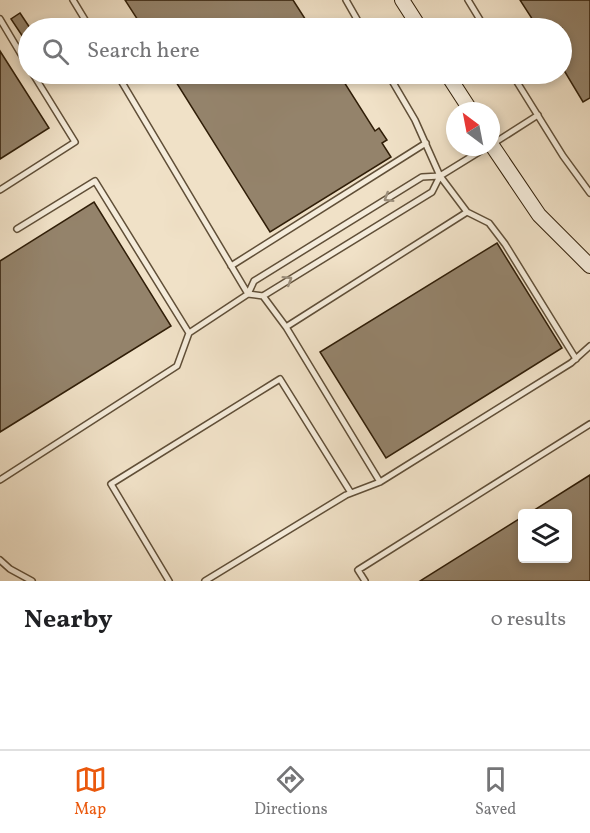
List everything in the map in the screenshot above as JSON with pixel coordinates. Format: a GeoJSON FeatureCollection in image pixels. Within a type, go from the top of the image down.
{"type":"FeatureCollection","features":[{"type":"Feature","properties":{"kind":"main road"},"geometry":{"type":"LineString","coordinates":[[402,0],[414,18]]}},
{"type":"Feature","properties":{"kind":"main road"},"geometry":{"type":"LineString","coordinates":[[453,84],[465,102]]}},
{"type":"Feature","properties":{"kind":"main road"},"geometry":{"type":"LineString","coordinates":[[499,156],[539,215],[590,266]]}},
{"type":"Feature","properties":{"kind":"lane"},"geometry":{"type":"LineString","coordinates":[[73,0],[84,18]]}},
{"type":"Feature","properties":{"kind":"lane"},"geometry":{"type":"LineString","coordinates":[[346,0],[356,18]]}},
{"type":"Feature","properties":{"kind":"lane"},"geometry":{"type":"LineString","coordinates":[[468,0],[479,18]]}},
{"type":"Feature","properties":{"kind":"lane"},"geometry":{"type":"LineString","coordinates":[[0,19],[18,49]]}},
{"type":"Feature","properties":{"kind":"lane"},"geometry":{"type":"LineString","coordinates":[[0,190],[75,142],[39,84]]}},
{"type":"Feature","properties":{"kind":"lane"},"geometry":{"type":"LineString","coordinates":[[123,84],[248,294]]}},
{"type":"Feature","properties":{"kind":"lane"},"geometry":{"type":"LineString","coordinates":[[394,84],[426,143],[441,176],[467,212],[489,223],[505,244],[576,358]]}},
{"type":"Feature","properties":{"kind":"lane"},"geometry":{"type":"LineString","coordinates":[[518,84],[590,193]]}},
{"type":"Feature","properties":{"kind":"lane"},"geometry":{"type":"LineString","coordinates":[[500,138],[538,115]]}},
{"type":"Feature","properties":{"kind":"lane"},"geometry":{"type":"LineString","coordinates":[[231,266],[426,143]]}},
{"type":"Feature","properties":{"kind":"lane"},"geometry":{"type":"LineString","coordinates":[[248,294],[263,296],[432,192],[441,176],[473,156]]}},
{"type":"Feature","properties":{"kind":"lane"},"geometry":{"type":"LineString","coordinates":[[0,480],[177,366],[189,333],[248,294],[254,281],[422,177],[441,176]]}},
{"type":"Feature","properties":{"kind":"lane"},"geometry":{"type":"LineString","coordinates":[[17,229],[95,181],[189,333]]}},
{"type":"Feature","properties":{"kind":"lane"},"geometry":{"type":"LineString","coordinates":[[286,327],[467,212]]}},
{"type":"Feature","properties":{"kind":"lane"},"geometry":{"type":"LineString","coordinates":[[263,296],[286,327],[380,482]]}},
{"type":"Feature","properties":{"kind":"lane"},"geometry":{"type":"LineString","coordinates":[[205,581],[351,493],[380,482],[576,358],[590,346]]}},
{"type":"Feature","properties":{"kind":"lane"},"geometry":{"type":"LineString","coordinates":[[169,581],[111,484],[280,379],[351,493]]}},
{"type":"Feature","properties":{"kind":"lane"},"geometry":{"type":"LineString","coordinates":[[365,581],[358,570],[590,424]]}},
{"type":"Feature","properties":{"kind":"lane"},"geometry":{"type":"LineString","coordinates":[[0,560],[10,569],[32,581]]}},
{"type":"Feature","properties":{"kind":"building"},"geometry":{"type":"Polygon","coordinates":[[[125,0],[293,0],[305,18],[137,18],[125,0]]]}},
{"type":"Feature","properties":{"kind":"building"},"geometry":{"type":"Polygon","coordinates":[[[520,0],[590,0],[590,98],[583,102],[572,84],[572,18],[532,18],[520,0]]]}},
{"type":"Feature","properties":{"kind":"building"},"geometry":{"type":"Polygon","coordinates":[[[20,13],[23,18],[18,18],[18,30],[11,19],[20,13]]]}},
{"type":"Feature","properties":{"kind":"building"},"geometry":{"type":"Polygon","coordinates":[[[0,51],[18,79],[18,84],[21,84],[49,128],[0,159],[0,51]]]}},
{"type":"Feature","properties":{"kind":"building"},"geometry":{"type":"Polygon","coordinates":[[[177,84],[345,84],[375,131],[379,128],[387,140],[382,143],[391,157],[270,232],[177,84]]]}},
{"type":"Feature","properties":{"kind":"building"},"geometry":{"type":"Polygon","coordinates":[[[94,202],[171,326],[0,432],[0,261],[94,202]]]}},
{"type":"Feature","properties":{"kind":"building"},"geometry":{"type":"Polygon","coordinates":[[[497,243],[562,348],[386,458],[320,352],[497,243]]]}},
{"type":"Feature","properties":{"kind":"building"},"geometry":{"type":"Polygon","coordinates":[[[590,475],[590,581],[420,581],[518,520],[518,563],[572,563],[572,509],[536,509],[590,475]]]}}]}
